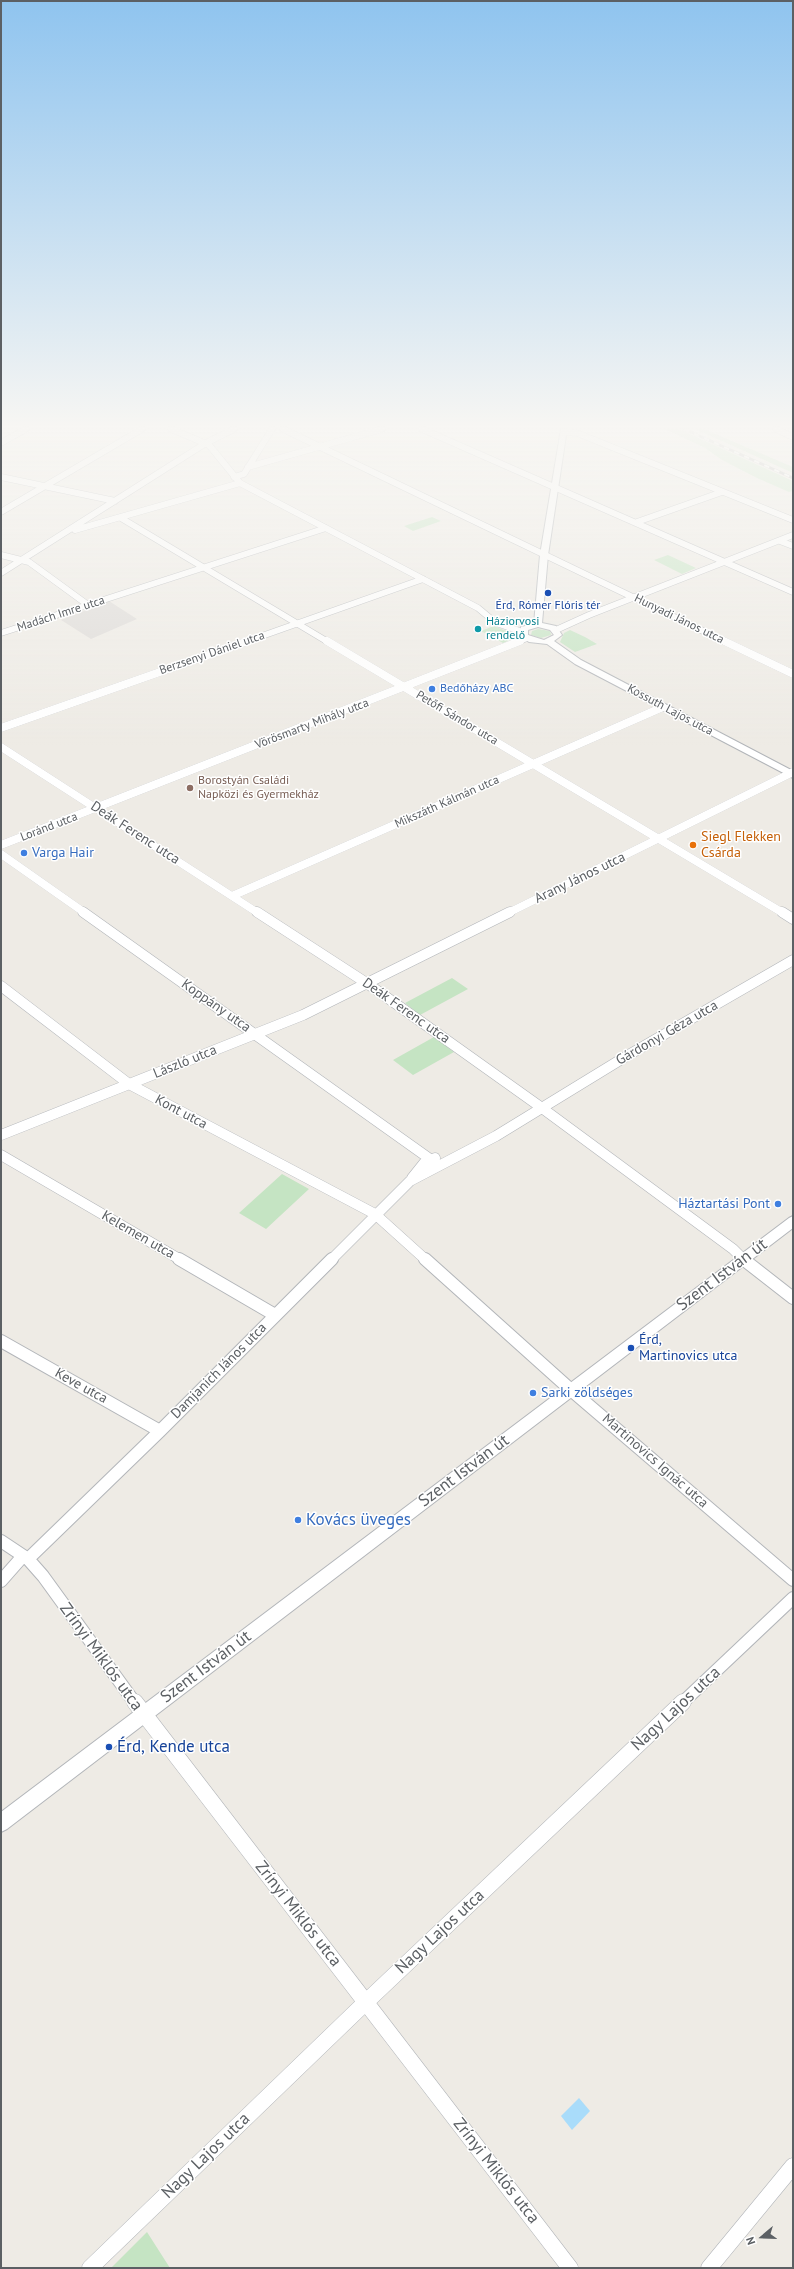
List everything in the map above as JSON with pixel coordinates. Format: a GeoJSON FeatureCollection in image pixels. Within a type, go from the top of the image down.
{"type":"FeatureCollection","features":[{"type":"Feature","properties":{"kind":"street"},"geometry":{"type":"LineString","coordinates":[[1,573],[63,535]]}},
{"type":"Feature","properties":{"kind":"street","name":"Petőfi Sándor utca"},"geometry":{"type":"LineString","coordinates":[[148,535],[793,918]]}},
{"type":"Feature","properties":{"kind":"street","name":"Madách Imre utca"},"geometry":{"type":"LineString","coordinates":[[1,633],[305,535]]}},
{"type":"Feature","properties":{"kind":"street"},"geometry":{"type":"LineString","coordinates":[[339,535],[478,608],[496,624],[538,641],[550,641],[558,635],[556,630],[549,626],[538,625],[527,627],[525,635]]}},
{"type":"Feature","properties":{"kind":"street","name":"Hunyadi János utca"},"geometry":{"type":"LineString","coordinates":[[502,535],[793,674]]}},
{"type":"Feature","properties":{"kind":"street"},"geometry":{"type":"LineString","coordinates":[[538,625],[544,555],[548,535]]}},
{"type":"Feature","properties":{"kind":"street"},"geometry":{"type":"LineString","coordinates":[[666,535],[793,592]]}},
{"type":"Feature","properties":{"kind":"street"},"geometry":{"type":"LineString","coordinates":[[556,630],[589,614],[793,535]]}},
{"type":"Feature","properties":{"kind":"street"},"geometry":{"type":"LineString","coordinates":[[780,541],[793,546]]}},
{"type":"Feature","properties":{"kind":"street"},"geometry":{"type":"LineString","coordinates":[[1,555],[29,562],[88,605]]}},
{"type":"Feature","properties":{"kind":"street","name":"Berzsenyi Dániel utca"},"geometry":{"type":"LineString","coordinates":[[1,728],[423,579]]}},
{"type":"Feature","properties":{"kind":"street","name":"Vörösmarty Mihály utca"},"geometry":{"type":"LineString","coordinates":[[97,808],[405,688],[525,635]]}},
{"type":"Feature","properties":{"kind":"street","name":"Kossuth Lajos utca"},"geometry":{"type":"LineString","coordinates":[[550,641],[574,659],[792,774]]}},
{"type":"Feature","properties":{"kind":"street","name":"Mikszáth Kálmán utca"},"geometry":{"type":"LineString","coordinates":[[232,896],[663,707]]}},
{"type":"Feature","properties":{"kind":"street","name":"Deák Ferenc utca"},"geometry":{"type":"LineString","coordinates":[[1,747],[368,984],[542,1108],[733,1249],[752,1268],[793,1298]]}},
{"type":"Feature","properties":{"kind":"street","name":"Arany János utca"},"geometry":{"type":"LineString","coordinates":[[368,984],[658,839],[792,774]]}},
{"type":"Feature","properties":{"kind":"street","name":"Loránd utca"},"geometry":{"type":"LineString","coordinates":[[1,845],[97,808]]}},
{"type":"Feature","properties":{"kind":"street","name":"Koppány utca"},"geometry":{"type":"LineString","coordinates":[[1,854],[430,1159]]}},
{"type":"Feature","properties":{"kind":"street","name":"Gárdonyi Géza utca"},"geometry":{"type":"LineString","coordinates":[[542,1108],[793,960]]}},
{"type":"Feature","properties":{"kind":"street","name":"László utca"},"geometry":{"type":"LineString","coordinates":[[1,1135],[303,1015],[368,984]]}},
{"type":"Feature","properties":{"kind":"street","name":"Kont utca"},"geometry":{"type":"LineString","coordinates":[[1,986],[129,1084],[375,1214]]}},
{"type":"Feature","properties":{"kind":"street","name":"Damjanich János utca"},"geometry":{"type":"LineString","coordinates":[[1,1581],[160,1431],[375,1214],[410,1182],[451,1158],[496,1136],[542,1108]]}},
{"type":"Feature","properties":{"kind":"street","name":"Kelemen utca"},"geometry":{"type":"LineString","coordinates":[[1,1154],[275,1315]]}},
{"type":"Feature","properties":{"kind":"street","name":"Damjanich János utca"},"geometry":{"type":"LineString","coordinates":[[410,1182],[420,1167],[430,1159],[451,1158]]}},
{"type":"Feature","properties":{"kind":"street","name":"Martinovics Ignác utca"},"geometry":{"type":"LineString","coordinates":[[375,1214],[572,1390],[793,1580]]}},
{"type":"Feature","properties":{"kind":"street","name":"Szent István út"},"geometry":{"type":"LineString","coordinates":[[1,1823],[793,1221]]}},
{"type":"Feature","properties":{"kind":"street","name":"Keve utca"},"geometry":{"type":"LineString","coordinates":[[1,1341],[160,1431]]}},
{"type":"Feature","properties":{"kind":"street","name":"Zrínyi Miklós utca"},"geometry":{"type":"LineString","coordinates":[[1,1541],[26,1558],[43,1576],[144,1715],[570,2268]]}},
{"type":"Feature","properties":{"kind":"street","name":"Nagy Lajos utca"},"geometry":{"type":"LineString","coordinates":[[90,2268],[366,2002],[793,1598]]}},
{"type":"Feature","properties":{"kind":"street"},"geometry":{"type":"LineString","coordinates":[[709,2268],[793,2166]]}},
{"type":"Feature","properties":{"kind":"shaded area"},"geometry":{"type":"Polygon","coordinates":[[[109,601],[137,619],[91,639],[61,620],[109,601]]]}},
{"type":"Feature","properties":{"kind":"green space"},"geometry":{"type":"Polygon","coordinates":[[[668,555],[696,568],[682,574],[654,560],[668,555]]]}},
{"type":"Feature","properties":{"kind":"green space"},"geometry":{"type":"Polygon","coordinates":[[[494,626],[514,634],[517,637],[503,643],[481,631],[494,626]]]}},
{"type":"Feature","properties":{"kind":"green space"},"geometry":{"type":"Polygon","coordinates":[[[538,629],[550,631],[551,635],[541,638],[531,635],[532,631],[538,629]]]}},
{"type":"Feature","properties":{"kind":"green space"},"geometry":{"type":"Polygon","coordinates":[[[570,630],[597,644],[575,652],[560,642],[564,633],[570,630]]]}},
{"type":"Feature","properties":{"kind":"green space"},"geometry":{"type":"Polygon","coordinates":[[[452,978],[468,989],[420,1015],[405,1003],[452,978]]]}},
{"type":"Feature","properties":{"kind":"green space"},"geometry":{"type":"Polygon","coordinates":[[[434,1037],[454,1052],[413,1075],[393,1060],[434,1037]]]}},
{"type":"Feature","properties":{"kind":"green space"},"geometry":{"type":"Polygon","coordinates":[[[282,1174],[309,1189],[266,1229],[239,1213],[282,1174]]]}},
{"type":"Feature","properties":{"kind":"green space"},"geometry":{"type":"Polygon","coordinates":[[[147,2232],[170,2268],[111,2268],[147,2232]]]}},
{"type":"Feature","properties":{"kind":"water"},"geometry":{"type":"Polygon","coordinates":[[[579,2098],[590,2111],[572,2130],[561,2116],[579,2098]]]}},
{"type":"Feature","properties":{"kind":"place","name":"Érd, Rómer Flóris tér"},"geometry":{"type":"Point","coordinates":[548,593]}},
{"type":"Feature","properties":{"kind":"place","name":"Háziorvosi rendelő"},"geometry":{"type":"Point","coordinates":[478,629]}},
{"type":"Feature","properties":{"kind":"place","name":"Bedőházy ABC"},"geometry":{"type":"Point","coordinates":[432,689]}},
{"type":"Feature","properties":{"kind":"place","name":"Borostyán Családi Napközi és Gyermekház"},"geometry":{"type":"Point","coordinates":[190,788]}},
{"type":"Feature","properties":{"kind":"place","name":"Siegl Flekken Csárda"},"geometry":{"type":"Point","coordinates":[693,845]}},
{"type":"Feature","properties":{"kind":"place","name":"Varga Hair"},"geometry":{"type":"Point","coordinates":[24,853]}},
{"type":"Feature","properties":{"kind":"place","name":"Háztartási Pont"},"geometry":{"type":"Point","coordinates":[778,1204]}},
{"type":"Feature","properties":{"kind":"place","name":"Érd, Martinovics utca"},"geometry":{"type":"Point","coordinates":[631,1348]}},
{"type":"Feature","properties":{"kind":"place","name":"Sarki zöldséges"},"geometry":{"type":"Point","coordinates":[533,1393]}},
{"type":"Feature","properties":{"kind":"place","name":"Kovács üveges"},"geometry":{"type":"Point","coordinates":[298,1520]}},
{"type":"Feature","properties":{"kind":"place","name":"Érd, Kende utca"},"geometry":{"type":"Point","coordinates":[109,1747]}}]}
